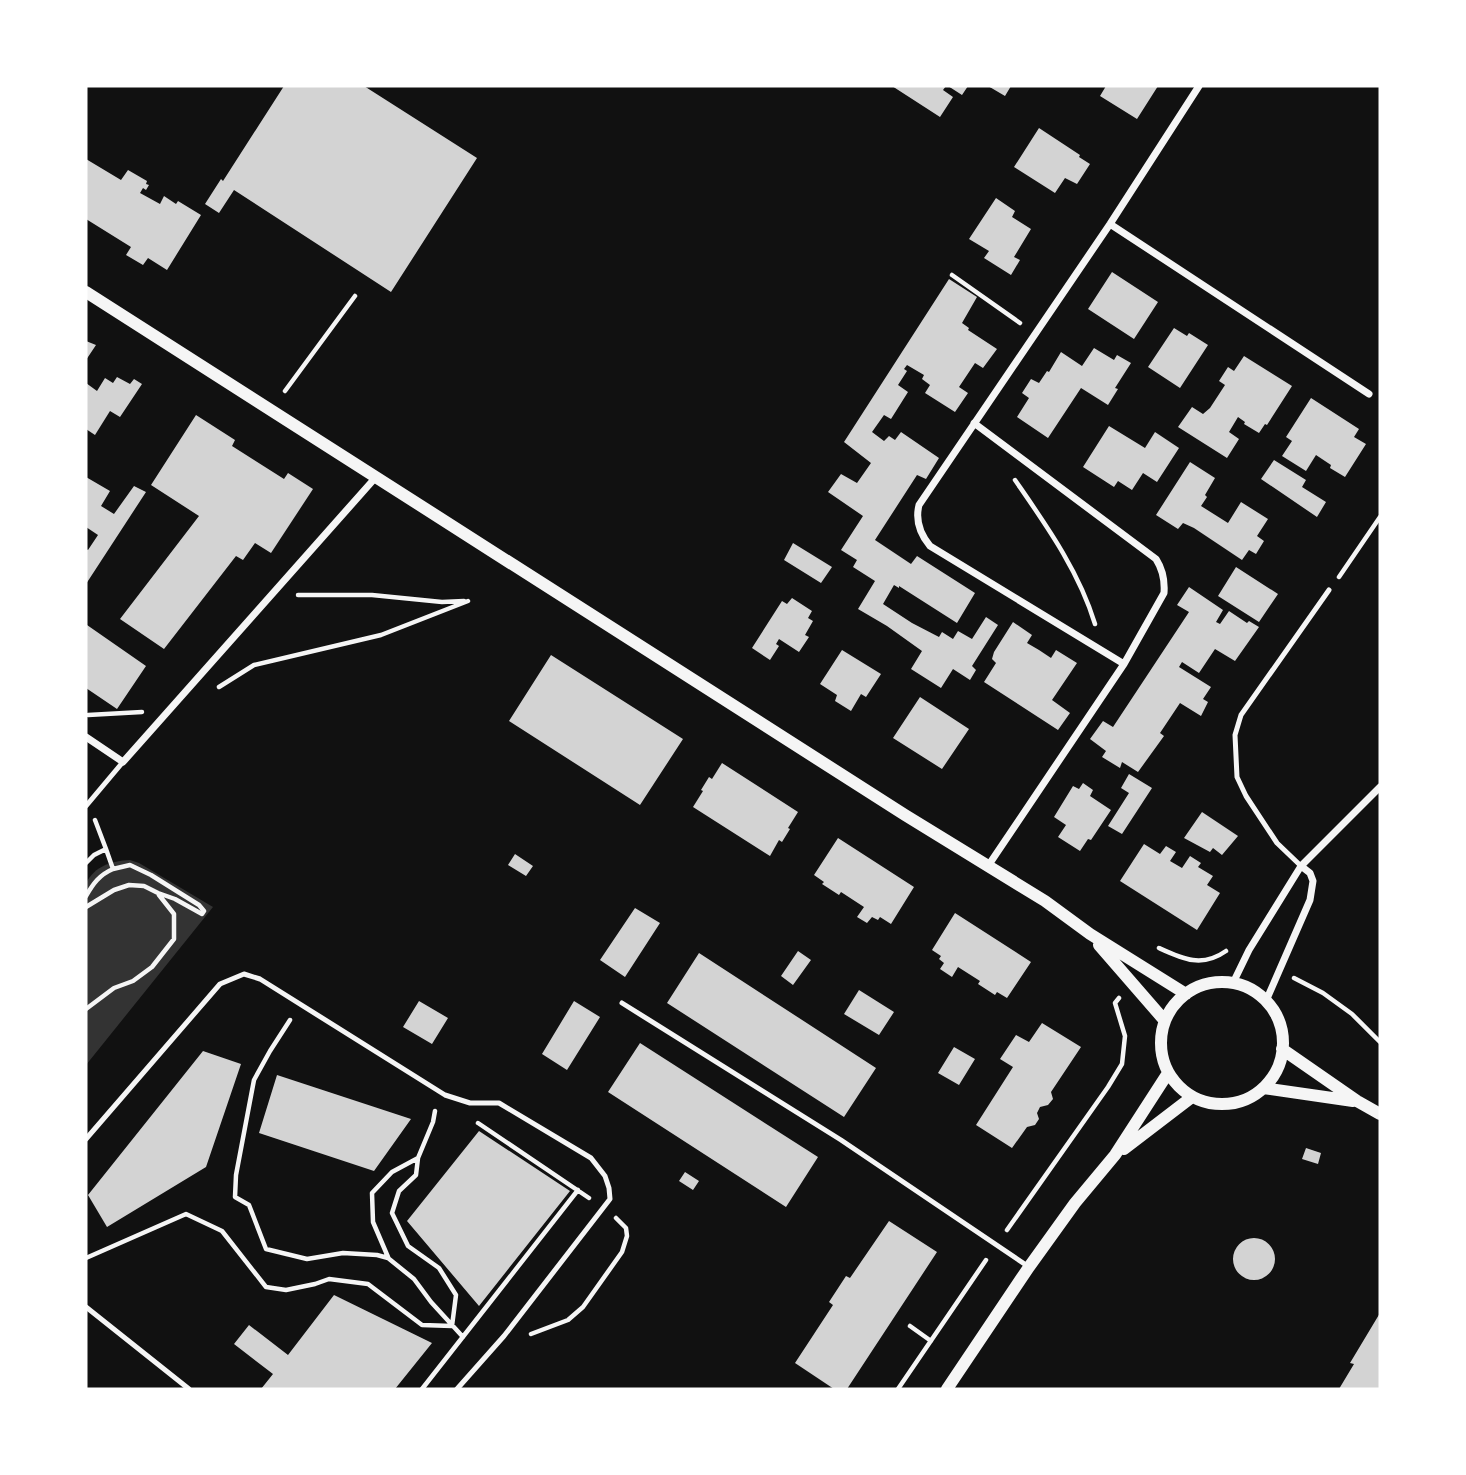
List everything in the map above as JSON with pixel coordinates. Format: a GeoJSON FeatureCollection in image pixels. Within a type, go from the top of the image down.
{"type":"FeatureCollection","features":[{"type":"Feature","properties":{"kind":"street"},"geometry":{"type":"LineString","coordinates":[[1124,664],[930,546],[918,523],[917,514],[919,505],[1110,223],[1199,86]]}},
{"type":"Feature","properties":{"kind":"street"},"geometry":{"type":"LineString","coordinates":[[1110,223],[1369,394]]}},
{"type":"Feature","properties":{"kind":"street"},"geometry":{"type":"LineString","coordinates":[[86,292],[893,807],[1045,901],[1090,934],[1186,994]]}},
{"type":"Feature","properties":{"kind":"street"},"geometry":{"type":"LineString","coordinates":[[974,423],[1156,559],[1165,583],[1164,593],[1124,664],[988,866]]}},
{"type":"Feature","properties":{"kind":"street"},"geometry":{"type":"LineString","coordinates":[[86,737],[123,762],[376,477]]}},
{"type":"Feature","properties":{"kind":"street"},"geometry":{"type":"LineString","coordinates":[[1233,984],[1249,950],[1301,866],[1380,786]]}},
{"type":"Feature","properties":{"kind":"street"},"geometry":{"type":"LineString","coordinates":[[1266,1001],[1310,901],[1313,881],[1310,873],[1301,866]]}},
{"type":"Feature","properties":{"kind":"street"},"geometry":{"type":"LineString","coordinates":[[1090,934],[1165,1021]]}},
{"type":"Feature","properties":{"kind":"street"},"geometry":{"type":"LineString","coordinates":[[1208,984],[1233,984],[1250,989],[1266,1001],[1276,1015],[1282,1031],[1282,1049],[1276,1070],[1263,1088],[1247,1099],[1229,1104],[1210,1103],[1192,1097],[1178,1086],[1168,1073],[1161,1047],[1161,1034],[1173,1006],[1186,994],[1208,984]]}},
{"type":"Feature","properties":{"kind":"street"},"geometry":{"type":"LineString","coordinates":[[1282,1049],[1380,1114]]}},
{"type":"Feature","properties":{"kind":"street"},"geometry":{"type":"LineString","coordinates":[[947,1389],[1075,1203],[1115,1156],[1168,1073]]}},
{"type":"Feature","properties":{"kind":"street"},"geometry":{"type":"LineString","coordinates":[[1263,1088],[1357,1101]]}},
{"type":"Feature","properties":{"kind":"street"},"geometry":{"type":"LineString","coordinates":[[1115,1156],[1192,1097]]}},
{"type":"Feature","properties":{"kind":"lane"},"geometry":{"type":"LineString","coordinates":[[1301,866],[1278,843],[1246,796],[1237,776],[1235,734],[1241,715],[1329,590]]}},
{"type":"Feature","properties":{"kind":"lane"},"geometry":{"type":"LineString","coordinates":[[87,804],[123,762]]}},
{"type":"Feature","properties":{"kind":"lane"},"geometry":{"type":"LineString","coordinates":[[86,1139],[220,984],[244,974],[260,979],[445,1095],[470,1102],[499,1103],[591,1158],[605,1176],[610,1199],[504,1336],[457,1389]]}},
{"type":"Feature","properties":{"kind":"lane"},"geometry":{"type":"LineString","coordinates":[[622,1003],[841,1140],[1030,1267]]}},
{"type":"Feature","properties":{"kind":"lane"},"geometry":{"type":"LineString","coordinates":[[86,1307],[190,1389]]}},
{"type":"Feature","properties":{"kind":"path"},"geometry":{"type":"LineString","coordinates":[[951,275],[1035,334]]}},
{"type":"Feature","properties":{"kind":"path"},"geometry":{"type":"LineString","coordinates":[[285,391],[355,296]]}},
{"type":"Feature","properties":{"kind":"path"},"geometry":{"type":"LineString","coordinates":[[1012,475],[1055,538],[1089,603],[1104,652]]}},
{"type":"Feature","properties":{"kind":"path"},"geometry":{"type":"LineString","coordinates":[[1329,590],[1380,517]]}},
{"type":"Feature","properties":{"kind":"path"},"geometry":{"type":"LineString","coordinates":[[214,690],[254,666],[381,635],[468,601],[442,602],[373,595],[305,596],[275,591]]}},
{"type":"Feature","properties":{"kind":"path"},"geometry":{"type":"LineString","coordinates":[[86,716],[171,708]]}},
{"type":"Feature","properties":{"kind":"path"},"geometry":{"type":"LineString","coordinates":[[87,804],[113,869]]}},
{"type":"Feature","properties":{"kind":"path"},"geometry":{"type":"LineString","coordinates":[[86,863],[106,849]]}},
{"type":"Feature","properties":{"kind":"path"},"geometry":{"type":"LineString","coordinates":[[86,896],[104,873],[130,865],[199,905],[204,911],[202,914],[144,886],[129,885],[114,890],[86,907]]}},
{"type":"Feature","properties":{"kind":"path"},"geometry":{"type":"LineString","coordinates":[[86,1009],[114,988],[133,981],[152,967],[174,939],[174,915],[158,893]]}},
{"type":"Feature","properties":{"kind":"path"},"geometry":{"type":"LineString","coordinates":[[1296,979],[1323,993],[1352,1014],[1380,1042]]}},
{"type":"Feature","properties":{"kind":"path"},"geometry":{"type":"LineString","coordinates":[[898,1389],[1122,1064],[1125,1036],[1115,1003]]}},
{"type":"Feature","properties":{"kind":"path"},"geometry":{"type":"LineString","coordinates":[[300,1004],[254,1080],[236,1175],[235,1197],[249,1205],[266,1249],[307,1259],[343,1253],[388,1258],[414,1279],[430,1302],[463,1337]]}},
{"type":"Feature","properties":{"kind":"path"},"geometry":{"type":"LineString","coordinates":[[439,1091],[432,1122],[418,1158],[416,1175],[399,1191],[391,1213],[408,1246],[439,1268],[456,1295],[452,1326]]}},
{"type":"Feature","properties":{"kind":"path"},"geometry":{"type":"LineString","coordinates":[[422,1389],[578,1190],[545,1171],[468,1116],[462,1100]]}},
{"type":"Feature","properties":{"kind":"path"},"geometry":{"type":"LineString","coordinates":[[388,1258],[373,1222],[372,1193],[391,1172],[418,1158]]}},
{"type":"Feature","properties":{"kind":"path"},"geometry":{"type":"LineString","coordinates":[[86,1258],[186,1214],[222,1231],[266,1287],[286,1290],[329,1279],[368,1284],[422,1325],[452,1326]]}},
{"type":"Feature","properties":{"kind":"path"},"geometry":{"type":"LineString","coordinates":[[522,1338],[568,1321],[583,1307],[622,1252],[627,1236],[626,1228],[612,1214]]}},
{"type":"Feature","properties":{"kind":"path"},"geometry":{"type":"LineString","coordinates":[[910,1326],[931,1341]]}},
{"type":"Feature","properties":{"kind":"shaded area"},"geometry":{"type":"Polygon","coordinates":[[[130,860],[213,907],[86,1065],[86,883],[94,872],[104,866],[130,860]]]}},
{"type":"Feature","properties":{"kind":"building"},"geometry":{"type":"Polygon","coordinates":[[[284,86],[364,86],[477,158],[391,292],[234,190],[219,213],[205,204],[221,179],[223,181],[284,86]]]}},
{"type":"Feature","properties":{"kind":"building"},"geometry":{"type":"Polygon","coordinates":[[[892,86],[946,86],[943,90],[953,97],[940,117],[892,86]]]}},
{"type":"Feature","properties":{"kind":"building"},"geometry":{"type":"Polygon","coordinates":[[[948,86],[968,86],[962,95],[948,86]]]}},
{"type":"Feature","properties":{"kind":"building"},"geometry":{"type":"Polygon","coordinates":[[[988,86],[1011,86],[1005,96],[988,86]]]}},
{"type":"Feature","properties":{"kind":"building"},"geometry":{"type":"Polygon","coordinates":[[[1106,86],[1158,86],[1137,119],[1100,96],[1106,86]]]}},
{"type":"Feature","properties":{"kind":"building"},"geometry":{"type":"Polygon","coordinates":[[[1039,128],[1090,164],[1077,184],[1065,178],[1055,193],[1014,167],[1039,128]]]}},
{"type":"Feature","properties":{"kind":"building"},"geometry":{"type":"Polygon","coordinates":[[[86,159],[121,180],[128,170],[147,181],[146,184],[149,185],[140,193],[160,204],[164,196],[176,204],[178,201],[201,215],[167,270],[148,258],[143,265],[126,255],[131,247],[86,219],[86,159]]]}},
{"type":"Feature","properties":{"kind":"building"},"geometry":{"type":"Polygon","coordinates":[[[996,198],[1015,211],[1012,217],[1031,229],[1014,257],[1020,260],[1011,275],[984,258],[989,251],[969,239],[996,198]]]}},
{"type":"Feature","properties":{"kind":"building"},"geometry":{"type":"Polygon","coordinates":[[[1112,272],[1158,302],[1134,339],[1088,309],[1112,272]]]}},
{"type":"Feature","properties":{"kind":"building"},"geometry":{"type":"Polygon","coordinates":[[[949,279],[977,297],[962,323],[997,349],[983,368],[975,363],[959,387],[968,393],[955,412],[925,393],[930,385],[922,379],[924,375],[907,365],[904,369],[907,371],[898,385],[908,392],[891,419],[884,415],[872,432],[884,441],[889,436],[895,440],[901,432],[939,458],[926,479],[917,475],[875,540],[911,564],[917,556],[975,593],[957,623],[899,586],[894,585],[883,604],[939,637],[942,632],[953,639],[958,631],[972,639],[986,617],[998,625],[972,666],[976,670],[970,680],[953,669],[941,688],[911,669],[922,651],[858,609],[875,581],[853,567],[857,560],[841,550],[863,516],[828,492],[841,474],[857,483],[871,463],[844,442],[949,279]]]}},
{"type":"Feature","properties":{"kind":"building"},"geometry":{"type":"Polygon","coordinates":[[[1174,328],[1187,336],[1189,333],[1208,345],[1180,388],[1148,367],[1174,328]]]}},
{"type":"Feature","properties":{"kind":"building"},"geometry":{"type":"Polygon","coordinates":[[[86,341],[96,345],[86,360],[86,341]]]}},
{"type":"Feature","properties":{"kind":"building"},"geometry":{"type":"Polygon","coordinates":[[[1094,348],[1114,360],[1117,355],[1131,363],[1108,405],[1081,388],[1048,438],[1017,417],[1029,398],[1022,393],[1031,379],[1039,383],[1061,352],[1082,366],[1094,348]]]}},
{"type":"Feature","properties":{"kind":"building"},"geometry":{"type":"Polygon","coordinates":[[[1244,356],[1292,386],[1259,433],[1238,417],[1229,432],[1239,439],[1227,458],[1178,427],[1192,407],[1203,414],[1210,408],[1225,385],[1219,381],[1228,367],[1234,371],[1244,356]]]}},
{"type":"Feature","properties":{"kind":"building"},"geometry":{"type":"Polygon","coordinates":[[[117,377],[130,384],[134,379],[142,384],[120,417],[110,411],[95,435],[86,429],[86,383],[97,391],[105,378],[113,383],[117,377]]]}},
{"type":"Feature","properties":{"kind":"building"},"geometry":{"type":"Polygon","coordinates":[[[1311,398],[1359,429],[1354,437],[1366,444],[1345,477],[1316,455],[1306,471],[1282,456],[1292,441],[1286,437],[1311,398]]]}},
{"type":"Feature","properties":{"kind":"building"},"geometry":{"type":"Polygon","coordinates":[[[196,415],[235,440],[232,446],[284,479],[288,473],[313,489],[271,553],[255,543],[243,560],[236,556],[164,649],[120,619],[199,516],[151,485],[196,415]]]}},
{"type":"Feature","properties":{"kind":"building"},"geometry":{"type":"Polygon","coordinates":[[[1109,426],[1145,448],[1155,432],[1179,448],[1157,482],[1143,473],[1132,490],[1118,481],[1114,487],[1083,467],[1109,426]]]}},
{"type":"Feature","properties":{"kind":"building"},"geometry":{"type":"Polygon","coordinates":[[[1274,460],[1306,480],[1302,487],[1326,502],[1317,517],[1261,479],[1274,460]]]}},
{"type":"Feature","properties":{"kind":"building"},"geometry":{"type":"Polygon","coordinates":[[[1190,462],[1215,478],[1201,506],[1228,523],[1241,502],[1268,519],[1257,536],[1264,541],[1256,554],[1249,550],[1242,560],[1194,528],[1183,523],[1178,529],[1156,515],[1190,462]]]}},
{"type":"Feature","properties":{"kind":"building"},"geometry":{"type":"Polygon","coordinates":[[[86,477],[110,491],[101,506],[114,514],[134,486],[146,492],[86,584],[86,549],[88,550],[98,535],[86,527],[86,477]]]}},
{"type":"Feature","properties":{"kind":"building"},"geometry":{"type":"Polygon","coordinates":[[[793,543],[832,567],[821,583],[784,560],[793,543]]]}},
{"type":"Feature","properties":{"kind":"building"},"geometry":{"type":"Polygon","coordinates":[[[1236,567],[1278,594],[1259,622],[1218,596],[1236,567]]]}},
{"type":"Feature","properties":{"kind":"building"},"geometry":{"type":"Polygon","coordinates":[[[1189,587],[1223,610],[1216,622],[1220,624],[1229,611],[1247,623],[1249,621],[1259,627],[1235,661],[1215,649],[1199,673],[1182,662],[1179,667],[1211,687],[1203,699],[1208,702],[1201,716],[1180,703],[1160,733],[1164,736],[1138,772],[1122,762],[1120,768],[1102,757],[1106,751],[1090,739],[1103,721],[1113,727],[1189,612],[1177,605],[1189,587]]]}},
{"type":"Feature","properties":{"kind":"building"},"geometry":{"type":"Polygon","coordinates":[[[792,598],[812,611],[808,618],[813,621],[805,635],[809,637],[799,652],[779,639],[776,644],[779,646],[770,660],[752,648],[782,601],[787,604],[792,598]]]}},
{"type":"Feature","properties":{"kind":"building"},"geometry":{"type":"Polygon","coordinates":[[[1013,622],[1032,635],[1027,643],[1051,658],[1056,650],[1077,663],[1052,700],[1070,713],[1058,730],[984,682],[996,663],[992,659],[994,652],[1013,622]]]}},
{"type":"Feature","properties":{"kind":"building"},"geometry":{"type":"Polygon","coordinates":[[[87,625],[146,666],[117,709],[86,688],[87,625]]]}},
{"type":"Feature","properties":{"kind":"building"},"geometry":{"type":"Polygon","coordinates":[[[842,650],[881,674],[866,697],[861,694],[851,711],[835,701],[837,695],[820,684],[842,650]]]}},
{"type":"Feature","properties":{"kind":"building"},"geometry":{"type":"Polygon","coordinates":[[[551,655],[683,739],[640,805],[509,721],[551,655]]]}},
{"type":"Feature","properties":{"kind":"building"},"geometry":{"type":"Polygon","coordinates":[[[920,697],[969,729],[942,769],[893,738],[920,697]]]}},
{"type":"Feature","properties":{"kind":"building"},"geometry":{"type":"Polygon","coordinates":[[[722,763],[798,812],[782,842],[779,840],[770,856],[693,807],[709,777],[712,779],[722,763]]]}},
{"type":"Feature","properties":{"kind":"building"},"geometry":{"type":"Polygon","coordinates":[[[1129,774],[1152,788],[1122,834],[1108,826],[1129,793],[1121,788],[1129,774]]]}},
{"type":"Feature","properties":{"kind":"building"},"geometry":{"type":"Polygon","coordinates":[[[1083,783],[1093,790],[1090,796],[1111,810],[1091,840],[1088,839],[1080,851],[1058,837],[1066,825],[1054,817],[1073,786],[1079,789],[1083,783]]]}},
{"type":"Feature","properties":{"kind":"building"},"geometry":{"type":"Polygon","coordinates":[[[1202,812],[1238,836],[1222,855],[1213,848],[1210,852],[1184,838],[1202,812]]]}},
{"type":"Feature","properties":{"kind":"building"},"geometry":{"type":"Polygon","coordinates":[[[838,838],[914,887],[891,924],[880,917],[878,920],[872,917],[867,923],[857,917],[864,907],[841,892],[839,895],[814,875],[838,838]]]}},
{"type":"Feature","properties":{"kind":"building"},"geometry":{"type":"Polygon","coordinates":[[[1144,844],[1160,854],[1166,846],[1176,852],[1170,861],[1182,868],[1190,856],[1201,863],[1198,867],[1213,876],[1207,885],[1220,893],[1197,930],[1120,881],[1144,844]]]}},
{"type":"Feature","properties":{"kind":"building"},"geometry":{"type":"Polygon","coordinates":[[[515,854],[533,866],[526,876],[508,865],[515,854]]]}},
{"type":"Feature","properties":{"kind":"building"},"geometry":{"type":"Polygon","coordinates":[[[635,908],[660,923],[625,977],[600,960],[635,908]]]}},
{"type":"Feature","properties":{"kind":"building"},"geometry":{"type":"Polygon","coordinates":[[[955,913],[1031,962],[1007,998],[997,992],[995,995],[978,984],[980,981],[958,967],[952,977],[940,969],[944,963],[939,959],[941,956],[932,950],[955,913]]]}},
{"type":"Feature","properties":{"kind":"building"},"geometry":{"type":"Polygon","coordinates":[[[798,951],[811,960],[793,985],[781,976],[798,951]]]}},
{"type":"Feature","properties":{"kind":"building"},"geometry":{"type":"Polygon","coordinates":[[[699,953],[876,1068],[844,1117],[667,1003],[699,953]]]}},
{"type":"Feature","properties":{"kind":"building"},"geometry":{"type":"Polygon","coordinates":[[[859,990],[894,1012],[879,1035],[844,1014],[859,990]]]}},
{"type":"Feature","properties":{"kind":"building"},"geometry":{"type":"Polygon","coordinates":[[[419,1001],[448,1018],[432,1044],[403,1027],[419,1001]]]}},
{"type":"Feature","properties":{"kind":"building"},"geometry":{"type":"Polygon","coordinates":[[[574,1001],[600,1017],[567,1070],[542,1054],[574,1001]]]}},
{"type":"Feature","properties":{"kind":"building"},"geometry":{"type":"Polygon","coordinates":[[[1042,1023],[1081,1047],[1051,1092],[1053,1099],[1048,1105],[1040,1107],[1037,1113],[1039,1119],[1035,1125],[1027,1127],[1012,1148],[976,1125],[1013,1067],[1000,1059],[1016,1035],[1029,1042],[1042,1023]]]}},
{"type":"Feature","properties":{"kind":"building"},"geometry":{"type":"Polygon","coordinates":[[[640,1043],[818,1157],[786,1207],[608,1092],[640,1043]]]}},
{"type":"Feature","properties":{"kind":"building"},"geometry":{"type":"Polygon","coordinates":[[[954,1047],[975,1059],[959,1085],[938,1073],[954,1047]]]}},
{"type":"Feature","properties":{"kind":"building"},"geometry":{"type":"Polygon","coordinates":[[[203,1051],[241,1064],[206,1167],[107,1227],[88,1195],[203,1051]]]}},
{"type":"Feature","properties":{"kind":"building"},"geometry":{"type":"Polygon","coordinates":[[[277,1075],[411,1119],[374,1171],[259,1133],[277,1075]]]}},
{"type":"Feature","properties":{"kind":"building"},"geometry":{"type":"Polygon","coordinates":[[[479,1131],[570,1191],[479,1306],[407,1221],[479,1131]]]}},
{"type":"Feature","properties":{"kind":"building"},"geometry":{"type":"Polygon","coordinates":[[[1306,1148],[1321,1153],[1318,1164],[1302,1159],[1306,1148]]]}},
{"type":"Feature","properties":{"kind":"building"},"geometry":{"type":"Polygon","coordinates":[[[685,1172],[699,1181],[693,1190],[679,1181],[685,1172]]]}},
{"type":"Feature","properties":{"kind":"building"},"geometry":{"type":"Polygon","coordinates":[[[889,1221],[937,1252],[847,1389],[834,1389],[795,1363],[833,1305],[829,1302],[846,1276],[850,1278],[889,1221]]]}},
{"type":"Feature","properties":{"kind":"building"},"geometry":{"type":"Polygon","coordinates":[[[1254,1238],[1269,1244],[1275,1259],[1269,1274],[1254,1280],[1239,1274],[1233,1259],[1239,1244],[1254,1238]]]}},
{"type":"Feature","properties":{"kind":"building"},"geometry":{"type":"Polygon","coordinates":[[[334,1295],[432,1343],[395,1389],[261,1389],[273,1374],[234,1344],[249,1325],[288,1355],[334,1295]]]}},
{"type":"Feature","properties":{"kind":"building"},"geometry":{"type":"Polygon","coordinates":[[[1380,1313],[1380,1389],[1339,1389],[1354,1364],[1350,1363],[1380,1313]]]}}]}
